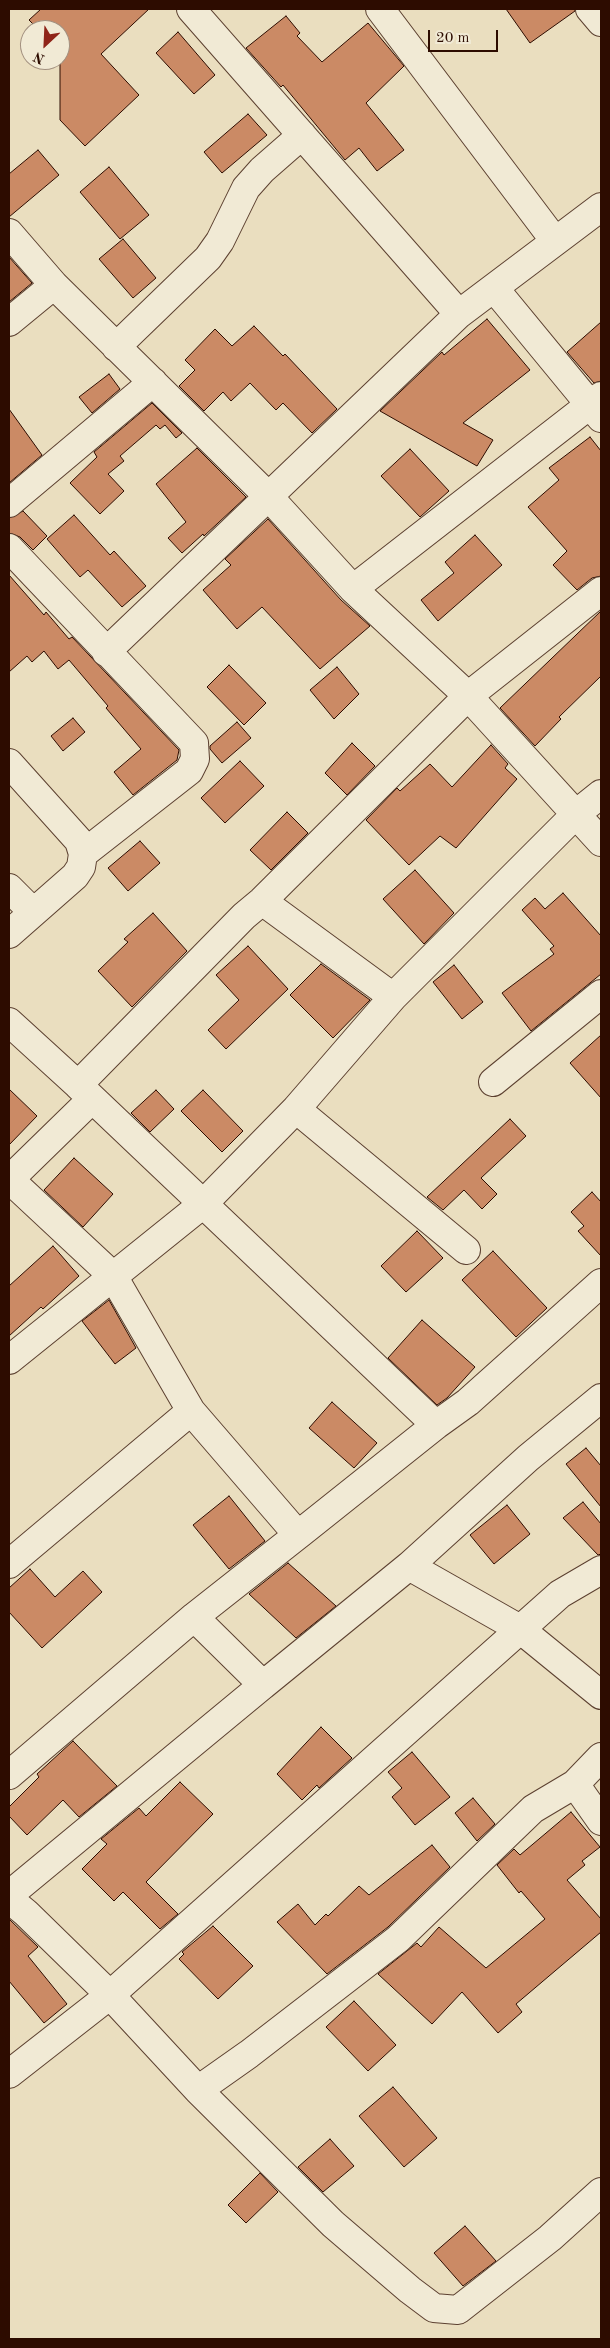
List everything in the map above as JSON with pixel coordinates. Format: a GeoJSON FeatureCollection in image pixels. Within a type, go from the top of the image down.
{"type":"FeatureCollection","features":[{"type":"Feature","properties":{"kind":"street"},"geometry":{"type":"LineString","coordinates":[[191,9],[459,314]]}},
{"type":"Feature","properties":{"kind":"street"},"geometry":{"type":"LineString","coordinates":[[380,9],[555,241]]}},
{"type":"Feature","properties":{"kind":"street"},"geometry":{"type":"LineString","coordinates":[[116,346],[208,258],[220,241],[246,188],[262,170],[302,135]]}},
{"type":"Feature","properties":{"kind":"street"},"geometry":{"type":"LineString","coordinates":[[106,652],[459,314],[601,207]]}},
{"type":"Feature","properties":{"kind":"street"},"geometry":{"type":"LineString","coordinates":[[9,233],[54,285],[269,497],[353,589],[468,696],[601,842]]}},
{"type":"Feature","properties":{"kind":"street"},"geometry":{"type":"LineString","coordinates":[[9,322],[54,285]]}},
{"type":"Feature","properties":{"kind":"street"},"geometry":{"type":"LineString","coordinates":[[353,589],[598,407],[494,288]]}},
{"type":"Feature","properties":{"kind":"street"},"geometry":{"type":"LineString","coordinates":[[9,503],[153,382]]}},
{"type":"Feature","properties":{"kind":"street"},"geometry":{"type":"LineString","coordinates":[[9,548],[194,743],[195,759],[190,771],[83,854]]}},
{"type":"Feature","properties":{"kind":"street"},"geometry":{"type":"LineString","coordinates":[[298,1535],[190,1411],[114,1276],[9,1179],[244,916],[262,901],[468,696],[601,591]]}},
{"type":"Feature","properties":{"kind":"street"},"geometry":{"type":"LineString","coordinates":[[9,763],[79,841],[83,854],[81,867],[75,876],[9,934]]}},
{"type":"Feature","properties":{"kind":"street"},"geometry":{"type":"LineString","coordinates":[[9,1360],[203,1204],[296,1110],[393,997],[576,814],[601,794]]}},
{"type":"Feature","properties":{"kind":"street"},"geometry":{"type":"LineString","coordinates":[[9,888],[33,912]]}},
{"type":"Feature","properties":{"kind":"street"},"geometry":{"type":"LineString","coordinates":[[262,901],[393,997]]}},
{"type":"Feature","properties":{"kind":"street"},"geometry":{"type":"LineString","coordinates":[[493,1082],[601,994]]}},
{"type":"Feature","properties":{"kind":"street"},"geometry":{"type":"LineString","coordinates":[[9,1022],[436,1425]]}},
{"type":"Feature","properties":{"kind":"street"},"geometry":{"type":"LineString","coordinates":[[296,1110],[466,1250]]}},
{"type":"Feature","properties":{"kind":"street"},"geometry":{"type":"LineString","coordinates":[[9,1775],[194,1617],[436,1425],[468,1402],[601,1283]]}},
{"type":"Feature","properties":{"kind":"street"},"geometry":{"type":"LineString","coordinates":[[9,1895],[409,1566],[528,1458],[601,1398]]}},
{"type":"Feature","properties":{"kind":"street"},"geometry":{"type":"LineString","coordinates":[[9,1564],[190,1411]]}},
{"type":"Feature","properties":{"kind":"street"},"geometry":{"type":"LineString","coordinates":[[409,1566],[520,1628],[601,1695]]}},
{"type":"Feature","properties":{"kind":"street"},"geometry":{"type":"LineString","coordinates":[[9,2074],[110,1995],[520,1628],[560,1594],[601,1570]]}},
{"type":"Feature","properties":{"kind":"street"},"geometry":{"type":"LineString","coordinates":[[194,1617],[263,1685]]}},
{"type":"Feature","properties":{"kind":"street"},"geometry":{"type":"LineString","coordinates":[[198,2090],[249,2054],[398,1939],[533,1809],[575,1784],[601,1757]]}},
{"type":"Feature","properties":{"kind":"street"},"geometry":{"type":"LineString","coordinates":[[575,1784],[601,1821]]}},
{"type":"Feature","properties":{"kind":"street"},"geometry":{"type":"LineString","coordinates":[[9,1899],[26,1913],[110,1995],[198,2090],[333,2224],[434,2308],[458,2310],[550,2238],[601,2192]]}},
{"type":"Feature","properties":{"kind":"building"},"geometry":{"type":"Polygon","coordinates":[[[41,9],[149,9],[101,54],[139,95],[85,146],[60,120],[60,70],[70,70],[70,20],[29,20],[41,9]]]}},
{"type":"Feature","properties":{"kind":"building"},"geometry":{"type":"Polygon","coordinates":[[[506,9],[575,9],[575,11],[530,43],[506,9]]]}},
{"type":"Feature","properties":{"kind":"building"},"geometry":{"type":"Polygon","coordinates":[[[286,16],[300,33],[297,36],[322,62],[368,23],[404,66],[366,103],[404,150],[377,171],[359,148],[345,160],[283,85],[281,87],[246,48],[286,16]]]}},
{"type":"Feature","properties":{"kind":"building"},"geometry":{"type":"Polygon","coordinates":[[[178,32],[215,75],[194,94],[156,53],[178,32]]]}},
{"type":"Feature","properties":{"kind":"building"},"geometry":{"type":"Polygon","coordinates":[[[248,114],[267,135],[222,173],[204,152],[248,114]]]}},
{"type":"Feature","properties":{"kind":"building"},"geometry":{"type":"Polygon","coordinates":[[[38,150],[59,175],[9,217],[9,174],[38,150]]]}},
{"type":"Feature","properties":{"kind":"building"},"geometry":{"type":"Polygon","coordinates":[[[109,167],[149,215],[120,239],[80,192],[109,167]]]}},
{"type":"Feature","properties":{"kind":"building"},"geometry":{"type":"Polygon","coordinates":[[[123,239],[156,278],[133,298],[99,259],[123,239]]]}},
{"type":"Feature","properties":{"kind":"building"},"geometry":{"type":"Polygon","coordinates":[[[9,257],[32,283],[9,302],[9,257]]]}},
{"type":"Feature","properties":{"kind":"building"},"geometry":{"type":"Polygon","coordinates":[[[487,319],[530,370],[463,423],[493,440],[477,466],[380,411],[442,352],[444,355],[487,319]]]}},
{"type":"Feature","properties":{"kind":"building"},"geometry":{"type":"Polygon","coordinates":[[[601,322],[601,381],[594,383],[567,352],[601,322]]]}},
{"type":"Feature","properties":{"kind":"building"},"geometry":{"type":"Polygon","coordinates":[[[254,326],[283,356],[285,354],[337,409],[312,433],[283,403],[276,410],[250,383],[231,401],[223,392],[204,411],[179,386],[195,370],[185,360],[215,329],[232,346],[254,326]]]}},
{"type":"Feature","properties":{"kind":"building"},"geometry":{"type":"Polygon","coordinates":[[[109,374],[120,389],[92,413],[79,397],[109,374]]]}},
{"type":"Feature","properties":{"kind":"building"},"geometry":{"type":"Polygon","coordinates":[[[152,403],[182,433],[176,438],[165,425],[160,429],[156,425],[120,456],[124,461],[108,474],[124,491],[100,514],[70,483],[97,457],[94,452],[152,403]]]}},
{"type":"Feature","properties":{"kind":"building"},"geometry":{"type":"Polygon","coordinates":[[[9,409],[42,455],[9,483],[9,409]]]}},
{"type":"Feature","properties":{"kind":"building"},"geometry":{"type":"Polygon","coordinates":[[[590,437],[601,451],[601,576],[592,578],[577,590],[553,565],[567,551],[528,507],[559,480],[549,468],[590,437]]]}},
{"type":"Feature","properties":{"kind":"building"},"geometry":{"type":"Polygon","coordinates":[[[197,448],[246,497],[204,536],[203,534],[182,553],[168,538],[186,522],[156,484],[197,448]]]}},
{"type":"Feature","properties":{"kind":"building"},"geometry":{"type":"Polygon","coordinates":[[[410,449],[449,491],[420,517],[381,476],[410,449]]]}},
{"type":"Feature","properties":{"kind":"building"},"geometry":{"type":"Polygon","coordinates":[[[23,511],[47,536],[33,550],[20,537],[9,533],[9,518],[23,511]]]}},
{"type":"Feature","properties":{"kind":"building"},"geometry":{"type":"Polygon","coordinates":[[[74,515],[110,555],[114,551],[146,586],[122,607],[88,570],[80,577],[47,539],[74,515]]]}},
{"type":"Feature","properties":{"kind":"building"},"geometry":{"type":"Polygon","coordinates":[[[268,519],[341,600],[370,626],[320,669],[262,607],[237,629],[203,590],[231,565],[225,559],[268,519]]]}},
{"type":"Feature","properties":{"kind":"building"},"geometry":{"type":"Polygon","coordinates":[[[475,535],[502,565],[438,621],[421,600],[454,573],[445,562],[475,535]]]}},
{"type":"Feature","properties":{"kind":"building"},"geometry":{"type":"Polygon","coordinates":[[[9,575],[44,615],[46,612],[69,639],[72,637],[179,750],[177,760],[133,795],[114,772],[141,749],[69,660],[58,669],[44,651],[32,662],[27,656],[9,672],[9,575]]]}},
{"type":"Feature","properties":{"kind":"building"},"geometry":{"type":"Polygon","coordinates":[[[601,611],[601,676],[559,717],[561,719],[535,746],[500,708],[601,611]]]}},
{"type":"Feature","properties":{"kind":"building"},"geometry":{"type":"Polygon","coordinates":[[[229,665],[266,703],[244,725],[207,687],[229,665]]]}},
{"type":"Feature","properties":{"kind":"building"},"geometry":{"type":"Polygon","coordinates":[[[337,667],[359,694],[334,719],[310,690],[337,667]]]}},
{"type":"Feature","properties":{"kind":"building"},"geometry":{"type":"Polygon","coordinates":[[[73,718],[85,732],[63,751],[51,736],[73,718]]]}},
{"type":"Feature","properties":{"kind":"building"},"geometry":{"type":"Polygon","coordinates":[[[237,722],[251,738],[222,763],[210,749],[210,746],[237,722]]]}},
{"type":"Feature","properties":{"kind":"building"},"geometry":{"type":"Polygon","coordinates":[[[352,743],[375,766],[347,795],[325,773],[352,743]]]}},
{"type":"Feature","properties":{"kind":"building"},"geometry":{"type":"Polygon","coordinates":[[[491,745],[508,764],[505,768],[517,779],[456,848],[440,836],[409,865],[366,820],[397,788],[400,791],[430,764],[452,787],[491,745]]]}},
{"type":"Feature","properties":{"kind":"building"},"geometry":{"type":"Polygon","coordinates":[[[240,761],[264,786],[225,823],[201,798],[240,761]]]}},
{"type":"Feature","properties":{"kind":"building"},"geometry":{"type":"Polygon","coordinates":[[[287,812],[308,833],[271,870],[250,850],[287,812]]]}},
{"type":"Feature","properties":{"kind":"building"},"geometry":{"type":"Polygon","coordinates":[[[140,841],[160,863],[128,891],[108,868],[140,841]]]}},
{"type":"Feature","properties":{"kind":"building"},"geometry":{"type":"Polygon","coordinates":[[[415,870],[454,913],[424,944],[383,899],[415,870]]]}},
{"type":"Feature","properties":{"kind":"building"},"geometry":{"type":"Polygon","coordinates":[[[563,893],[601,936],[601,974],[531,1031],[502,993],[554,954],[550,949],[554,946],[522,910],[535,898],[545,909],[563,893]]]}},
{"type":"Feature","properties":{"kind":"building"},"geometry":{"type":"Polygon","coordinates":[[[153,913],[187,951],[132,1007],[98,971],[128,942],[124,939],[153,913]]]}},
{"type":"Feature","properties":{"kind":"building"},"geometry":{"type":"Polygon","coordinates":[[[248,946],[288,989],[226,1049],[208,1030],[239,1000],[216,975],[248,946]]]}},
{"type":"Feature","properties":{"kind":"building"},"geometry":{"type":"Polygon","coordinates":[[[321,964],[370,1000],[333,1038],[290,995],[321,964]]]}},
{"type":"Feature","properties":{"kind":"building"},"geometry":{"type":"Polygon","coordinates":[[[454,965],[483,1002],[462,1019],[433,982],[454,965]]]}},
{"type":"Feature","properties":{"kind":"building"},"geometry":{"type":"Polygon","coordinates":[[[601,1035],[601,1098],[570,1063],[601,1035]]]}},
{"type":"Feature","properties":{"kind":"building"},"geometry":{"type":"Polygon","coordinates":[[[9,1089],[37,1116],[9,1145],[9,1089]]]}},
{"type":"Feature","properties":{"kind":"building"},"geometry":{"type":"Polygon","coordinates":[[[156,1090],[174,1109],[150,1132],[131,1113],[156,1090]]]}},
{"type":"Feature","properties":{"kind":"building"},"geometry":{"type":"Polygon","coordinates":[[[203,1090],[243,1131],[222,1152],[181,1111],[203,1090]]]}},
{"type":"Feature","properties":{"kind":"building"},"geometry":{"type":"Polygon","coordinates":[[[510,1119],[526,1136],[481,1178],[497,1194],[482,1209],[464,1190],[443,1210],[427,1197],[510,1119]]]}},
{"type":"Feature","properties":{"kind":"building"},"geometry":{"type":"Polygon","coordinates":[[[74,1158],[113,1194],[83,1227],[44,1190],[74,1158]]]}},
{"type":"Feature","properties":{"kind":"building"},"geometry":{"type":"Polygon","coordinates":[[[592,1192],[601,1202],[601,1256],[578,1231],[584,1226],[571,1212],[592,1192]]]}},
{"type":"Feature","properties":{"kind":"building"},"geometry":{"type":"Polygon","coordinates":[[[417,1231],[443,1258],[406,1292],[381,1266],[417,1231]]]}},
{"type":"Feature","properties":{"kind":"building"},"geometry":{"type":"Polygon","coordinates":[[[53,1246],[79,1276],[43,1309],[41,1307],[9,1336],[9,1286],[53,1246]]]}},
{"type":"Feature","properties":{"kind":"building"},"geometry":{"type":"Polygon","coordinates":[[[493,1251],[547,1308],[516,1337],[462,1280],[493,1251]]]}},
{"type":"Feature","properties":{"kind":"building"},"geometry":{"type":"Polygon","coordinates":[[[109,1300],[136,1348],[115,1364],[82,1321],[109,1300]]]}},
{"type":"Feature","properties":{"kind":"building"},"geometry":{"type":"Polygon","coordinates":[[[422,1320],[475,1367],[447,1398],[437,1405],[388,1358],[422,1320]]]}},
{"type":"Feature","properties":{"kind":"building"},"geometry":{"type":"Polygon","coordinates":[[[332,1402],[377,1443],[354,1468],[309,1428],[332,1402]]]}},
{"type":"Feature","properties":{"kind":"building"},"geometry":{"type":"Polygon","coordinates":[[[586,1448],[601,1466],[601,1507],[566,1464],[586,1448]]]}},
{"type":"Feature","properties":{"kind":"building"},"geometry":{"type":"Polygon","coordinates":[[[229,1496],[265,1541],[229,1569],[193,1525],[229,1496]]]}},
{"type":"Feature","properties":{"kind":"building"},"geometry":{"type":"Polygon","coordinates":[[[583,1502],[601,1524],[601,1554],[598,1555],[563,1518],[583,1502]]]}},
{"type":"Feature","properties":{"kind":"building"},"geometry":{"type":"Polygon","coordinates":[[[507,1505],[530,1534],[494,1564],[470,1535],[507,1505]]]}},
{"type":"Feature","properties":{"kind":"building"},"geometry":{"type":"Polygon","coordinates":[[[288,1563],[336,1606],[296,1638],[249,1594],[288,1563]]]}},
{"type":"Feature","properties":{"kind":"building"},"geometry":{"type":"Polygon","coordinates":[[[30,1569],[55,1597],[83,1571],[102,1592],[42,1648],[9,1612],[9,1588],[30,1569]]]}},
{"type":"Feature","properties":{"kind":"building"},"geometry":{"type":"Polygon","coordinates":[[[321,1727],[352,1758],[319,1788],[317,1785],[302,1800],[277,1774],[321,1727]]]}},
{"type":"Feature","properties":{"kind":"building"},"geometry":{"type":"Polygon","coordinates":[[[73,1741],[117,1786],[79,1817],[63,1800],[27,1835],[9,1816],[9,1807],[39,1777],[37,1774],[73,1741]]]}},
{"type":"Feature","properties":{"kind":"building"},"geometry":{"type":"Polygon","coordinates":[[[412,1752],[450,1797],[415,1825],[392,1797],[402,1788],[388,1772],[412,1752]]]}},
{"type":"Feature","properties":{"kind":"building"},"geometry":{"type":"Polygon","coordinates":[[[180,1782],[213,1814],[146,1882],[178,1914],[160,1929],[123,1892],[114,1901],[82,1869],[107,1844],[101,1839],[139,1808],[146,1816],[180,1782]]]}},
{"type":"Feature","properties":{"kind":"building"},"geometry":{"type":"Polygon","coordinates":[[[473,1798],[495,1824],[477,1841],[455,1813],[473,1798]]]}},
{"type":"Feature","properties":{"kind":"building"},"geometry":{"type":"Polygon","coordinates":[[[571,1812],[600,1847],[582,1861],[585,1865],[567,1880],[601,1919],[601,1932],[516,2004],[522,2012],[498,2033],[462,1992],[432,2024],[378,1974],[417,1943],[421,1947],[439,1927],[486,1968],[545,1919],[521,1891],[519,1893],[497,1865],[514,1849],[520,1855],[571,1812]]]}},
{"type":"Feature","properties":{"kind":"building"},"geometry":{"type":"Polygon","coordinates":[[[432,1845],[450,1867],[388,1927],[327,1974],[277,1922],[298,1904],[315,1925],[326,1914],[328,1916],[359,1886],[369,1895],[432,1845]]]}},
{"type":"Feature","properties":{"kind":"building"},"geometry":{"type":"Polygon","coordinates":[[[9,1919],[38,1947],[28,1956],[67,2004],[44,2023],[9,1981],[9,1919]]]}},
{"type":"Feature","properties":{"kind":"building"},"geometry":{"type":"Polygon","coordinates":[[[213,1926],[253,1966],[218,1999],[179,1959],[184,1954],[182,1952],[213,1926]]]}},
{"type":"Feature","properties":{"kind":"building"},"geometry":{"type":"Polygon","coordinates":[[[354,2001],[396,2045],[368,2071],[326,2027],[354,2001]]]}},
{"type":"Feature","properties":{"kind":"building"},"geometry":{"type":"Polygon","coordinates":[[[393,2087],[437,2138],[404,2167],[359,2116],[393,2087]]]}},
{"type":"Feature","properties":{"kind":"building"},"geometry":{"type":"Polygon","coordinates":[[[330,2139],[354,2166],[323,2192],[298,2167],[330,2139]]]}},
{"type":"Feature","properties":{"kind":"building"},"geometry":{"type":"Polygon","coordinates":[[[260,2173],[278,2192],[246,2223],[228,2205],[260,2173]]]}},
{"type":"Feature","properties":{"kind":"building"},"geometry":{"type":"Polygon","coordinates":[[[465,2226],[496,2261],[463,2286],[434,2253],[465,2226]]]}}]}
